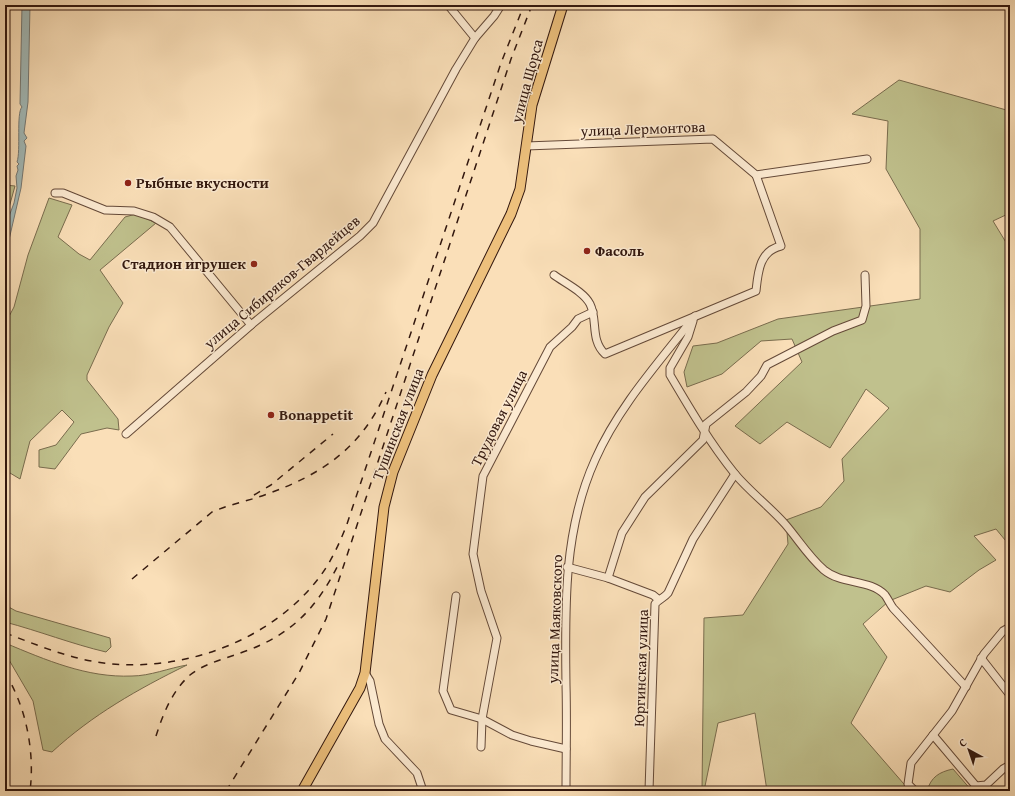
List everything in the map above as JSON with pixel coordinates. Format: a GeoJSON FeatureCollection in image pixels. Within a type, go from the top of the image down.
{"type":"FeatureCollection","features":[{"type":"Feature","properties":{"kind":"main road","name":"улица Щорса"},"geometry":{"type":"LineString","coordinates":[[520,189],[532,105],[563,5]]}},
{"type":"Feature","properties":{"kind":"main road","name":"Тушинская улица"},"geometry":{"type":"LineString","coordinates":[[302,791],[360,688],[365,673],[384,507],[392,472],[432,375],[511,214],[520,189]]}},
{"type":"Feature","properties":{"kind":"street"},"geometry":{"type":"LineString","coordinates":[[448,5],[475,38]]}},
{"type":"Feature","properties":{"kind":"street","name":"улица Сибиряков-Гвардейцев"},"geometry":{"type":"LineString","coordinates":[[126,434],[251,325],[360,236],[372,223],[456,69],[475,38],[494,16],[501,5]]}},
{"type":"Feature","properties":{"kind":"street","name":"улица Лермонтова"},"geometry":{"type":"LineString","coordinates":[[526,146],[713,139],[756,175]]}},
{"type":"Feature","properties":{"kind":"street"},"geometry":{"type":"LineString","coordinates":[[554,276],[586,299],[593,312],[596,336],[605,354],[756,291],[759,267],[763,258],[774,247],[781,246],[756,175],[867,159]]}},
{"type":"Feature","properties":{"kind":"street"},"geometry":{"type":"LineString","coordinates":[[55,193],[63,193],[105,210],[134,211],[153,217],[170,227],[251,325]]}},
{"type":"Feature","properties":{"kind":"street"},"geometry":{"type":"LineString","coordinates":[[608,578],[622,533],[645,497],[703,440],[706,424],[746,392],[761,376],[767,365],[833,331],[862,320],[866,306],[865,274]]}},
{"type":"Feature","properties":{"kind":"street","name":"Трудовая улица"},"geometry":{"type":"LineString","coordinates":[[481,747],[482,719],[497,638],[481,591],[473,554],[483,476],[550,347],[572,327],[578,319],[593,312]]}},
{"type":"Feature","properties":{"kind":"street"},"geometry":{"type":"LineString","coordinates":[[695,316],[688,337],[670,368],[670,375],[704,433],[735,474],[791,531],[801,546],[825,570],[839,580],[871,586],[884,595],[893,608],[966,687]]}},
{"type":"Feature","properties":{"kind":"street","name":"улица Маяковского"},"geometry":{"type":"LineString","coordinates":[[566,791],[565,639],[567,568],[580,498],[595,459],[612,428],[695,316]]}},
{"type":"Feature","properties":{"kind":"street","name":"Юргинская улица"},"geometry":{"type":"LineString","coordinates":[[649,791],[655,604],[658,599],[665,597],[668,593],[693,539],[735,474]]}},
{"type":"Feature","properties":{"kind":"street"},"geometry":{"type":"LineString","coordinates":[[567,568],[608,578],[653,595],[658,599]]}},
{"type":"Feature","properties":{"kind":"street"},"geometry":{"type":"LineString","coordinates":[[456,596],[444,691],[451,710],[482,719],[512,735],[566,749]]}},
{"type":"Feature","properties":{"kind":"street"},"geometry":{"type":"LineString","coordinates":[[915,791],[908,784],[911,763],[952,711],[981,658],[1003,631],[1010,627]]}},
{"type":"Feature","properties":{"kind":"street"},"geometry":{"type":"LineString","coordinates":[[981,658],[1010,695]]}},
{"type":"Feature","properties":{"kind":"street"},"geometry":{"type":"LineString","coordinates":[[365,673],[370,681],[379,724],[385,739],[417,773],[423,791]]}},
{"type":"Feature","properties":{"kind":"street"},"geometry":{"type":"LineString","coordinates":[[933,735],[976,786],[986,785],[1003,769],[1010,765]]}},
{"type":"Feature","properties":{"kind":"green space"},"geometry":{"type":"Polygon","coordinates":[[[899,80],[1010,111],[1010,213],[993,221],[1010,249],[1010,546],[996,529],[974,536],[996,560],[979,570],[950,592],[926,586],[889,601],[863,624],[887,657],[851,723],[910,791],[767,791],[755,713],[718,723],[704,791],[702,791],[704,618],[743,615],[788,544],[786,520],[821,507],[844,481],[842,459],[889,408],[866,389],[830,448],[787,422],[760,444],[735,426],[802,362],[792,339],[761,341],[722,374],[687,387],[684,372],[693,346],[717,343],[778,319],[920,299],[920,229],[886,169],[888,121],[852,114],[899,80]]]}},
{"type":"Feature","properties":{"kind":"green space"},"geometry":{"type":"Polygon","coordinates":[[[5,185],[15,186],[5,222],[5,185]]]}},
{"type":"Feature","properties":{"kind":"green space"},"geometry":{"type":"Polygon","coordinates":[[[49,198],[72,205],[58,237],[79,254],[90,260],[125,217],[136,214],[156,223],[100,270],[123,303],[109,327],[87,375],[87,380],[118,419],[119,430],[107,428],[81,434],[55,469],[39,467],[39,450],[56,445],[74,422],[62,410],[30,441],[20,479],[5,470],[5,324],[14,307],[28,255],[49,198]]]}},
{"type":"Feature","properties":{"kind":"green space"},"geometry":{"type":"Polygon","coordinates":[[[5,605],[16,611],[110,638],[111,647],[106,652],[5,622],[5,605]]]}},
{"type":"Feature","properties":{"kind":"green space"},"geometry":{"type":"Polygon","coordinates":[[[5,643],[67,667],[115,676],[139,676],[187,665],[133,693],[83,726],[52,752],[43,750],[33,701],[5,653],[5,643]]]}},
{"type":"Feature","properties":{"kind":"green space"},"geometry":{"type":"Polygon","coordinates":[[[953,769],[972,791],[927,791],[931,782],[936,776],[953,769]]]}},
{"type":"Feature","properties":{"kind":"water"},"geometry":{"type":"Polygon","coordinates":[[[22,5],[30,5],[28,102],[24,133],[27,138],[24,141],[26,146],[21,188],[5,257],[5,236],[8,219],[14,203],[17,188],[16,176],[18,170],[17,166],[19,164],[17,162],[19,150],[19,117],[22,107],[20,104],[22,5]]]}},
{"type":"Feature","properties":{"kind":"railway"},"geometry":{"type":"LineString","coordinates":[[5,633],[62,654],[97,662],[128,665],[159,663],[191,658],[221,648],[250,635],[277,619],[301,599],[321,575],[336,551],[347,524],[501,63],[524,5]]}},
{"type":"Feature","properties":{"kind":"railway"},"geometry":{"type":"LineString","coordinates":[[226,791],[299,673],[326,619],[511,59],[532,5]]}},
{"type":"Feature","properties":{"kind":"railway"},"geometry":{"type":"LineString","coordinates":[[132,579],[212,512],[287,486],[306,477],[338,456],[353,443],[365,428],[386,392]]}},
{"type":"Feature","properties":{"kind":"railway"},"geometry":{"type":"LineString","coordinates":[[254,495],[271,485],[333,434]]}},
{"type":"Feature","properties":{"kind":"railway"},"geometry":{"type":"LineString","coordinates":[[156,736],[169,703],[178,688],[190,675],[209,664],[260,645],[289,628],[313,606],[332,577],[340,561]]}},
{"type":"Feature","properties":{"kind":"railway"},"geometry":{"type":"LineString","coordinates":[[5,673],[18,700],[27,730],[31,761],[30,791]]}},
{"type":"Feature","properties":{"kind":"place","name":"Рыбные вкусности"},"geometry":{"type":"Point","coordinates":[128,183]}},
{"type":"Feature","properties":{"kind":"place","name":"Фасоль"},"geometry":{"type":"Point","coordinates":[587,251]}},
{"type":"Feature","properties":{"kind":"place","name":"Стадион игрушек"},"geometry":{"type":"Point","coordinates":[254,264]}},
{"type":"Feature","properties":{"kind":"place","name":"Bonappetit"},"geometry":{"type":"Point","coordinates":[271,415]}}]}
